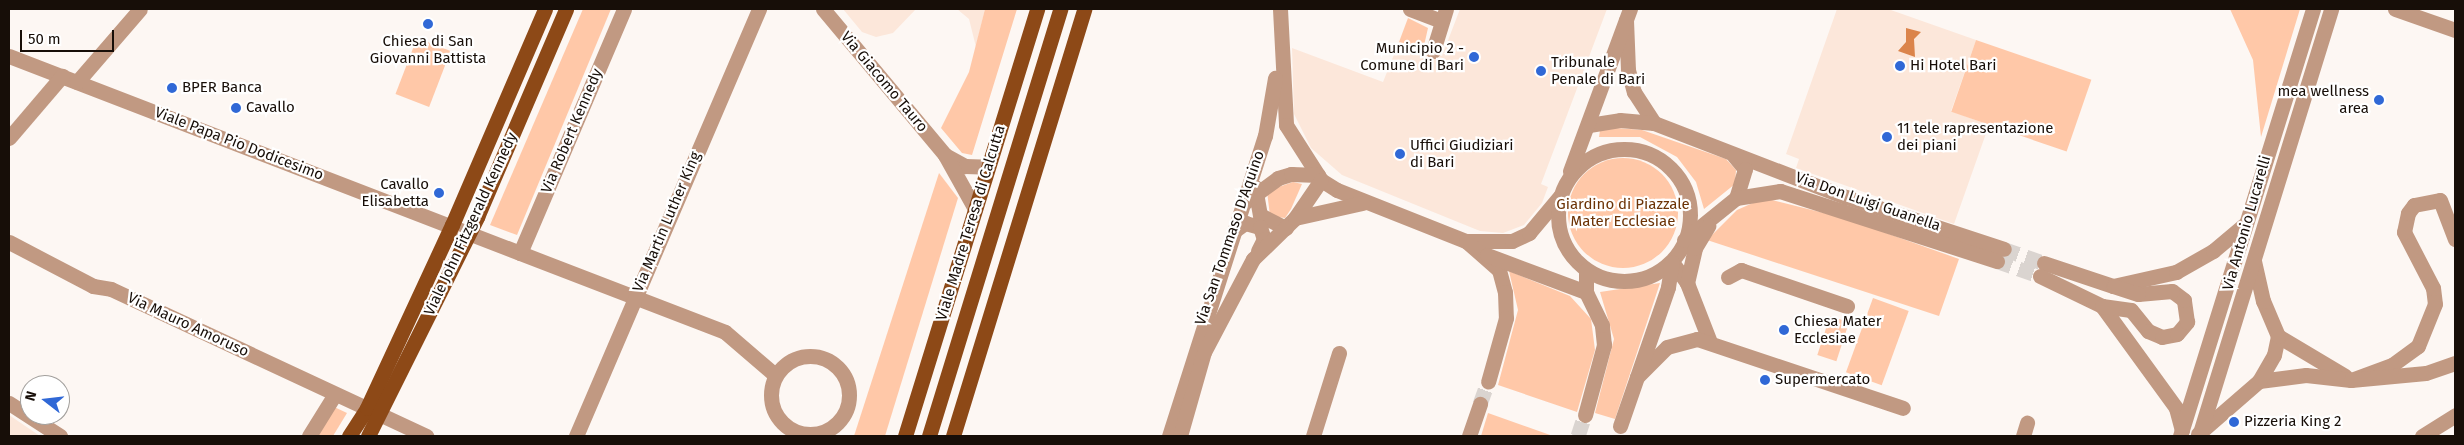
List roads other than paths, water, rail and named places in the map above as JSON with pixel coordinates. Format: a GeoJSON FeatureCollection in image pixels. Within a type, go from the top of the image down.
{"type":"FeatureCollection","features":[{"type":"Feature","properties":{"kind":"main road","name":"Viale Madre Teresa di Calcutta"},"geometry":{"type":"LineString","coordinates":[[905,436],[1037,9]]}},
{"type":"Feature","properties":{"kind":"main road","name":"Viale Madre Teresa di Calcutta"},"geometry":{"type":"LineString","coordinates":[[929,436],[1060,9]]}},
{"type":"Feature","properties":{"kind":"main road"},"geometry":{"type":"LineString","coordinates":[[953,436],[1084,9]]}},
{"type":"Feature","properties":{"kind":"main road"},"geometry":{"type":"LineString","coordinates":[[1073,46],[1096,9]]}},
{"type":"Feature","properties":{"kind":"main road","name":"Viale John Fitzgerald Kennedy"},"geometry":{"type":"LineString","coordinates":[[349,436],[367,408],[452,225],[542,10]]}},
{"type":"Feature","properties":{"kind":"main road","name":"Viale John Fitzgerald Kennedy"},"geometry":{"type":"LineString","coordinates":[[368,436],[382,415],[469,233],[565,13]]}},
{"type":"Feature","properties":{"kind":"street"},"geometry":{"type":"LineString","coordinates":[[77,82],[140,9]]}},
{"type":"Feature","properties":{"kind":"street","name":"Via Robert Kennedy"},"geometry":{"type":"LineString","coordinates":[[520,252],[624,9]]}},
{"type":"Feature","properties":{"kind":"street","name":"Via Martin Luther King"},"geometry":{"type":"LineString","coordinates":[[576,436],[759,9]]}},
{"type":"Feature","properties":{"kind":"street","name":"Via Giacomo Tauro"},"geometry":{"type":"LineString","coordinates":[[823,9],[945,155],[975,209]]}},
{"type":"Feature","properties":{"kind":"street"},"geometry":{"type":"LineString","coordinates":[[1280,9],[1286,124],[1320,177],[1362,203],[1466,241],[1486,254],[1586,292]]}},
{"type":"Feature","properties":{"kind":"street"},"geometry":{"type":"LineString","coordinates":[[1410,9],[1443,15],[1433,52]]}},
{"type":"Feature","properties":{"kind":"street","name":"Via Antonio Lucarelli"},"geometry":{"type":"LineString","coordinates":[[2181,433],[2242,246],[2244,225],[2313,9]]}},
{"type":"Feature","properties":{"kind":"street","name":"Via Antonio Lucarelli"},"geometry":{"type":"LineString","coordinates":[[2199,435],[2331,9]]}},
{"type":"Feature","properties":{"kind":"street"},"geometry":{"type":"LineString","coordinates":[[2395,9],[2455,30]]}},
{"type":"Feature","properties":{"kind":"street"},"geometry":{"type":"LineString","coordinates":[[542,10],[565,13]]}},
{"type":"Feature","properties":{"kind":"street"},"geometry":{"type":"LineString","coordinates":[[1628,14],[1628,70],[1634,92],[1654,123]]}},
{"type":"Feature","properties":{"kind":"street"},"geometry":{"type":"LineString","coordinates":[[1466,241],[1512,241],[1530,233],[1560,196],[1589,125],[1628,14]]}},
{"type":"Feature","properties":{"kind":"street","name":"Via San Tommaso D'Aquino"},"geometry":{"type":"LineString","coordinates":[[1168,436],[1270,114],[1281,37]]}},
{"type":"Feature","properties":{"kind":"street","name":"Viale Papa Pio Dodicesimo"},"geometry":{"type":"LineString","coordinates":[[9,56],[469,233]]}},
{"type":"Feature","properties":{"kind":"street"},"geometry":{"type":"LineString","coordinates":[[9,138],[62,76]]}},
{"type":"Feature","properties":{"kind":"street","name":"Via Don Luigi Guanella"},"geometry":{"type":"LineString","coordinates":[[1589,125],[1620,120],[1654,123],[2000,255],[1799,195],[1760,191],[1736,198],[1684,240]]}},
{"type":"Feature","properties":{"kind":"street"},"geometry":{"type":"LineString","coordinates":[[1569,175],[1608,150],[1652,154],[1677,175],[1690,202],[1684,240],[1672,262],[1620,426]]}},
{"type":"Feature","properties":{"kind":"street"},"geometry":{"type":"LineString","coordinates":[[1732,154],[1746,169],[1736,198]]}},
{"type":"Feature","properties":{"kind":"street","name":"Via Giacomo Tauro"},"geometry":{"type":"LineString","coordinates":[[945,155],[965,166],[988,167]]}},
{"type":"Feature","properties":{"kind":"street"},"geometry":{"type":"LineString","coordinates":[[1254,168],[1255,193],[1260,215],[1290,223],[1362,203]]}},
{"type":"Feature","properties":{"kind":"street"},"geometry":{"type":"LineString","coordinates":[[1243,204],[1255,193],[1291,174],[1320,177]]}},
{"type":"Feature","properties":{"kind":"street","name":"Via San Tommaso D'Aquino"},"geometry":{"type":"LineString","coordinates":[[1180,436],[1204,352],[1253,259],[1290,223],[1320,177]]}},
{"type":"Feature","properties":{"kind":"street"},"geometry":{"type":"LineString","coordinates":[[1560,196],[1564,241],[1586,270],[1610,279],[1637,279],[1672,262]]}},
{"type":"Feature","properties":{"kind":"street"},"geometry":{"type":"LineString","coordinates":[[2242,246],[2254,260],[2263,301],[2278,336],[2311,359],[2350,380],[2392,365],[2418,346],[2435,304],[2433,288],[2404,232],[2408,213],[2414,205],[2440,200],[2455,239]]}},
{"type":"Feature","properties":{"kind":"street"},"geometry":{"type":"LineString","coordinates":[[1687,282],[1695,248],[1720,210]]}},
{"type":"Feature","properties":{"kind":"street"},"geometry":{"type":"LineString","coordinates":[[1234,231],[1246,223],[1260,227],[1264,239],[1253,259]]}},
{"type":"Feature","properties":{"kind":"street"},"geometry":{"type":"LineString","coordinates":[[2113,286],[2176,272],[2213,251],[2244,225]]}},
{"type":"Feature","properties":{"kind":"street"},"geometry":{"type":"LineString","coordinates":[[469,233],[725,332],[775,375]]}},
{"type":"Feature","properties":{"kind":"street"},"geometry":{"type":"LineString","coordinates":[[1504,261],[1512,241]]}},
{"type":"Feature","properties":{"kind":"street","name":"Via Mauro Amoruso"},"geometry":{"type":"LineString","coordinates":[[9,242],[92,286],[111,289],[426,436]]}},
{"type":"Feature","properties":{"kind":"street"},"geometry":{"type":"LineString","coordinates":[[1486,254],[1499,270],[1507,305],[1488,382]]}},
{"type":"Feature","properties":{"kind":"street"},"geometry":{"type":"LineString","coordinates":[[1672,262],[1687,282],[1710,342]]}},
{"type":"Feature","properties":{"kind":"street"},"geometry":{"type":"LineString","coordinates":[[2102,306],[2131,310],[2148,331],[2162,337],[2177,334],[2187,322],[2187,307],[2172,291],[2138,294],[2042,269],[2102,306],[2176,408],[2181,433],[2199,435],[2259,381],[2278,336]]}},
{"type":"Feature","properties":{"kind":"street"},"geometry":{"type":"LineString","coordinates":[[1585,415],[1604,345],[1602,325],[1586,292],[1586,270]]}},
{"type":"Feature","properties":{"kind":"street"},"geometry":{"type":"LineString","coordinates":[[1728,277],[1741,270],[1847,306]]}},
{"type":"Feature","properties":{"kind":"street"},"geometry":{"type":"LineString","coordinates":[[1636,377],[1667,347],[1684,339],[1710,342],[1903,408]]}},
{"type":"Feature","properties":{"kind":"street"},"geometry":{"type":"LineString","coordinates":[[1313,436],[1339,353]]}},
{"type":"Feature","properties":{"kind":"street"},"geometry":{"type":"LineString","coordinates":[[795,358],[826,358],[846,380],[846,411],[838,423],[818,434],[801,434],[784,425],[771,406],[775,375],[795,358]]}},
{"type":"Feature","properties":{"kind":"street"},"geometry":{"type":"LineString","coordinates":[[2306,374],[2311,359]]}},
{"type":"Feature","properties":{"kind":"street"},"geometry":{"type":"LineString","coordinates":[[2259,381],[2306,374],[2350,380],[2426,373],[2455,363]]}},
{"type":"Feature","properties":{"kind":"street"},"geometry":{"type":"LineString","coordinates":[[309,436],[336,394]]}},
{"type":"Feature","properties":{"kind":"street"},"geometry":{"type":"LineString","coordinates":[[9,403],[60,436]]}},
{"type":"Feature","properties":{"kind":"street"},"geometry":{"type":"LineString","coordinates":[[1469,436],[1480,404]]}},
{"type":"Feature","properties":{"kind":"street"},"geometry":{"type":"LineString","coordinates":[[2422,436],[2455,415]]}},
{"type":"Feature","properties":{"kind":"tunnel"},"geometry":{"type":"LineString","coordinates":[[2004,249],[2044,263]]}},
{"type":"Feature","properties":{"kind":"tunnel"},"geometry":{"type":"LineString","coordinates":[[1997,261],[2040,276]]}},
{"type":"Feature","properties":{"kind":"tunnel"},"geometry":{"type":"LineString","coordinates":[[1480,404],[1488,382]]}},
{"type":"Feature","properties":{"kind":"tunnel"},"geometry":{"type":"LineString","coordinates":[[1578,436],[1585,415]]}},
{"type":"Feature","properties":{"kind":"place","name":"Chiesa di San Giovanni Battista"},"geometry":{"type":"Point","coordinates":[428,24]}},
{"type":"Feature","properties":{"kind":"place","name":"Municipio 2 - Comune di Bari"},"geometry":{"type":"Point","coordinates":[1474,57]}},
{"type":"Feature","properties":{"kind":"place","name":"Hi Hotel Bari"},"geometry":{"type":"Point","coordinates":[1900,66]}},
{"type":"Feature","properties":{"kind":"place","name":"Tribunale Penale di Bari"},"geometry":{"type":"Point","coordinates":[1541,71]}},
{"type":"Feature","properties":{"kind":"place","name":"BPER Banca"},"geometry":{"type":"Point","coordinates":[172,88]}},
{"type":"Feature","properties":{"kind":"place","name":"mea wellness area"},"geometry":{"type":"Point","coordinates":[2379,100]}},
{"type":"Feature","properties":{"kind":"place","name":"Cavallo"},"geometry":{"type":"Point","coordinates":[236,108]}},
{"type":"Feature","properties":{"kind":"place","name":"11 tele rapresentazione dei piani"},"geometry":{"type":"Point","coordinates":[1887,137]}},
{"type":"Feature","properties":{"kind":"place","name":"Uffici Giudiziari di Bari"},"geometry":{"type":"Point","coordinates":[1400,154]}},
{"type":"Feature","properties":{"kind":"place","name":"Cavallo Elisabetta"},"geometry":{"type":"Point","coordinates":[439,193]}},
{"type":"Feature","properties":{"kind":"place","name":"Chiesa Mater Ecclesiae"},"geometry":{"type":"Point","coordinates":[1784,330]}},
{"type":"Feature","properties":{"kind":"place","name":"Supermercato"},"geometry":{"type":"Point","coordinates":[1765,380]}},
{"type":"Feature","properties":{"kind":"place","name":"Pizzeria King 2"},"geometry":{"type":"Point","coordinates":[2234,422]}},
{"type":"Feature","properties":{"kind":"park label","name":"Giardino di Piazzale Mater Ecclesiae"},"geometry":{"type":"Point","coordinates":[1623,212]}}]}
